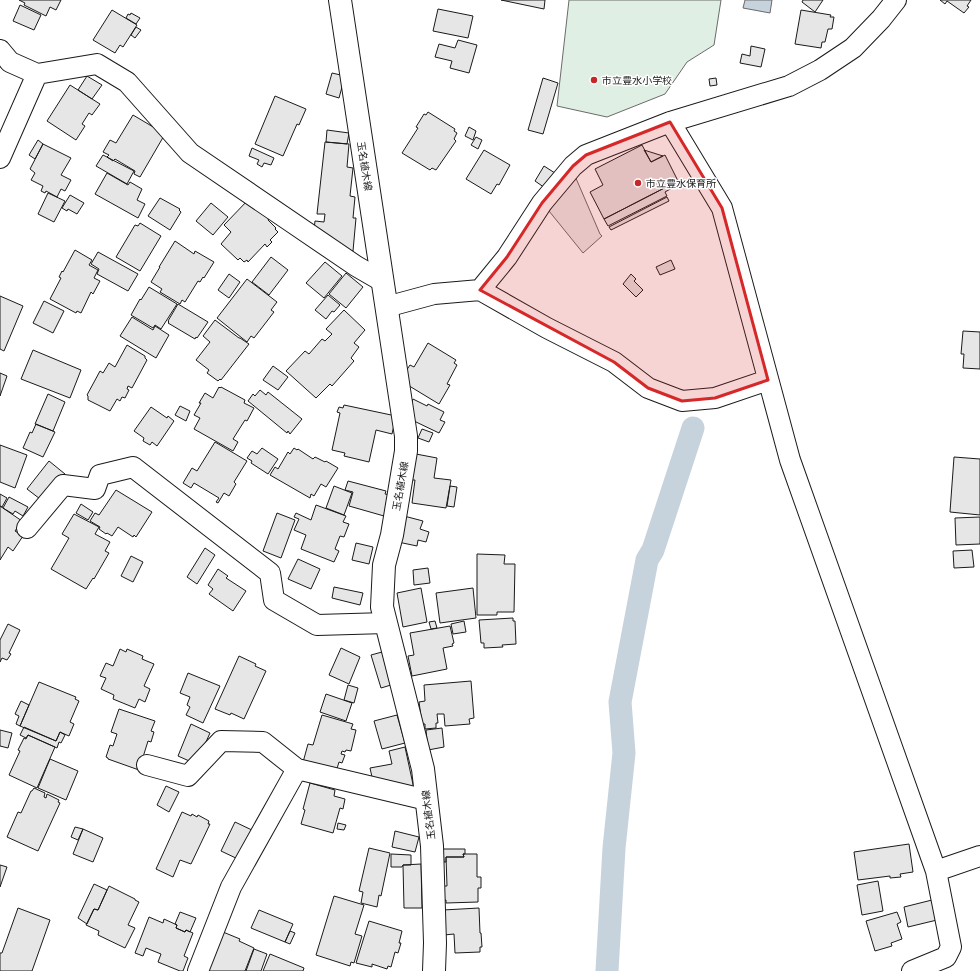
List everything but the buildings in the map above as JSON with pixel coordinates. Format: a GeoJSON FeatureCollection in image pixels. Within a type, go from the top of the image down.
{"type":"FeatureCollection","features":[{"type":"Feature","properties":{"kind":"main road","name":"玉名植木線"},"geometry":{"type":"LineString","coordinates":[[340,0],[404,429],[406,451],[392,535],[384,565],[382,607],[423,769],[432,846],[435,943],[434,971]]}},
{"type":"Feature","properties":{"kind":"street"},"geometry":{"type":"LineString","coordinates":[[480,290],[507,257],[542,203],[573,166],[586,155],[670,122],[789,86],[820,70],[853,48],[881,19],[896,0]]}},
{"type":"Feature","properties":{"kind":"street"},"geometry":{"type":"LineString","coordinates":[[0,50],[10,62],[37,74],[97,64],[127,82],[190,153],[356,266],[382,281]]}},
{"type":"Feature","properties":{"kind":"street"},"geometry":{"type":"LineString","coordinates":[[0,158],[37,74]]}},
{"type":"Feature","properties":{"kind":"street"},"geometry":{"type":"LineString","coordinates":[[670,122],[722,208],[790,460],[936,871],[951,947],[946,957],[912,971]]}},
{"type":"Feature","properties":{"kind":"street"},"geometry":{"type":"LineString","coordinates":[[386,307],[434,294],[480,290],[547,328],[614,362],[648,388],[682,401],[715,398],[768,380]]}},
{"type":"Feature","properties":{"kind":"street"},"geometry":{"type":"LineString","coordinates":[[27,528],[63,485],[95,489],[100,475],[133,467],[270,573],[274,600],[317,625],[386,624]]}},
{"type":"Feature","properties":{"kind":"street"},"geometry":{"type":"LineString","coordinates":[[147,764],[188,776],[221,741],[263,742],[297,769],[426,800]]}},
{"type":"Feature","properties":{"kind":"street"},"geometry":{"type":"LineString","coordinates":[[198,971],[231,887],[297,769]]}},
{"type":"Feature","properties":{"kind":"street"},"geometry":{"type":"LineString","coordinates":[[936,871],[980,856]]}},
{"type":"Feature","properties":{"kind":"highlighted area"},"geometry":{"type":"Polygon","coordinates":[[[670,122],[722,208],[768,380],[715,398],[682,401],[648,388],[614,362],[480,290],[507,257],[542,203],[573,166],[586,155],[670,122]]]}},
{"type":"Feature","properties":{"kind":"green space"},"geometry":{"type":"Polygon","coordinates":[[[569,0],[721,0],[714,45],[687,62],[665,94],[607,117],[557,106],[569,0]]]}},
{"type":"Feature","properties":{"kind":"shaded area"},"geometry":{"type":"Polygon","coordinates":[[[745,0],[772,0],[770,13],[743,8],[745,0]]]}},
{"type":"Feature","properties":{"kind":"shaded area"},"geometry":{"type":"Polygon","coordinates":[[[575,176],[602,236],[583,253],[549,211],[575,176]]]}},
{"type":"Feature","properties":{"kind":"waterway"},"geometry":{"type":"LineString","coordinates":[[607,971],[614,848],[624,753],[620,702],[647,560],[653,550],[693,428]]}},
{"type":"Feature","properties":{"kind":"place","name":"市立豊水小学校"},"geometry":{"type":"Point","coordinates":[594,80]}},
{"type":"Feature","properties":{"kind":"place","name":"市立豊水保育所"},"geometry":{"type":"Point","coordinates":[638,183]}}]}
